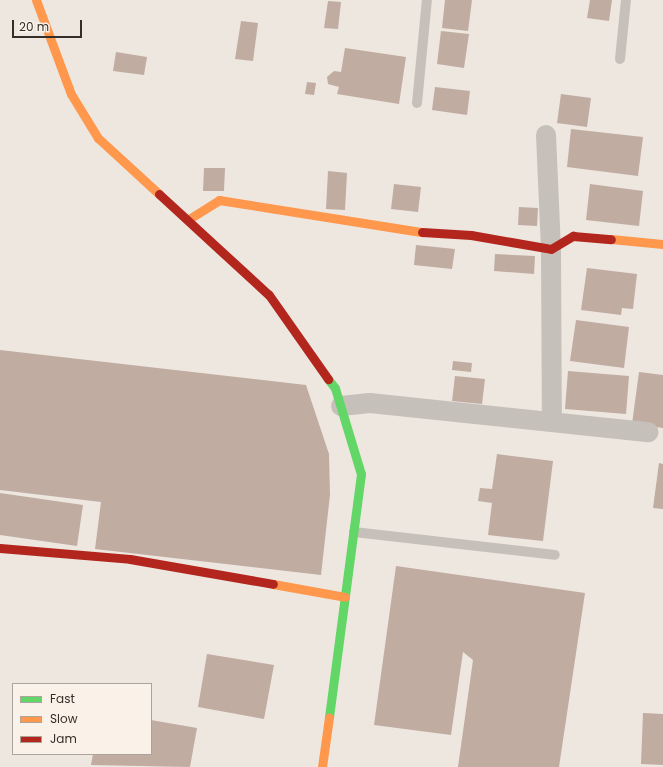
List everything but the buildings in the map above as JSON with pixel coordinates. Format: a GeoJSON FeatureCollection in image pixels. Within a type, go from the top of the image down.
{"type":"FeatureCollection","features":[{"type":"Feature","properties":{"kind":"street"},"geometry":{"type":"LineString","coordinates":[[36,0],[71,94],[98,138],[189,219],[269,295],[335,388],[342,406],[361,474],[322,767]]}},
{"type":"Feature","properties":{"kind":"street"},"geometry":{"type":"LineString","coordinates":[[546,135],[551,248],[552,422]]}},
{"type":"Feature","properties":{"kind":"street"},"geometry":{"type":"LineString","coordinates":[[189,219],[219,200],[399,231],[471,234],[551,248],[573,236],[663,244]]}},
{"type":"Feature","properties":{"kind":"street"},"geometry":{"type":"LineString","coordinates":[[342,406],[370,403],[648,432]]}},
{"type":"Feature","properties":{"kind":"street"},"geometry":{"type":"LineString","coordinates":[[0,548],[130,559],[345,597]]}},
{"type":"Feature","properties":{"kind":"lane"},"geometry":{"type":"LineString","coordinates":[[417,103],[426,0]]}},
{"type":"Feature","properties":{"kind":"lane"},"geometry":{"type":"LineString","coordinates":[[620,59],[626,0]]}},
{"type":"Feature","properties":{"kind":"lane"},"geometry":{"type":"LineString","coordinates":[[354,532],[555,555]]}},
{"type":"Feature","properties":{"kind":"traffic: fast"},"geometry":{"type":"LineString","coordinates":[[328,379],[335,388],[361,474],[329,717]]}},
{"type":"Feature","properties":{"kind":"traffic: slow"},"geometry":{"type":"LineString","coordinates":[[36,0],[71,94],[98,138],[159,194]]}},
{"type":"Feature","properties":{"kind":"traffic: slow"},"geometry":{"type":"LineString","coordinates":[[189,219],[219,200],[422,232]]}},
{"type":"Feature","properties":{"kind":"traffic: slow"},"geometry":{"type":"LineString","coordinates":[[611,239],[663,244]]}},
{"type":"Feature","properties":{"kind":"traffic: slow"},"geometry":{"type":"LineString","coordinates":[[273,584],[345,597]]}},
{"type":"Feature","properties":{"kind":"traffic: slow"},"geometry":{"type":"LineString","coordinates":[[322,767],[329,717]]}},
{"type":"Feature","properties":{"kind":"traffic: jam"},"geometry":{"type":"LineString","coordinates":[[159,194],[269,295],[328,379]]}},
{"type":"Feature","properties":{"kind":"traffic: jam"},"geometry":{"type":"LineString","coordinates":[[422,232],[471,235],[551,249],[573,236],[611,239]]}},
{"type":"Feature","properties":{"kind":"traffic: jam"},"geometry":{"type":"LineString","coordinates":[[0,548],[130,559],[273,584]]}}]}
